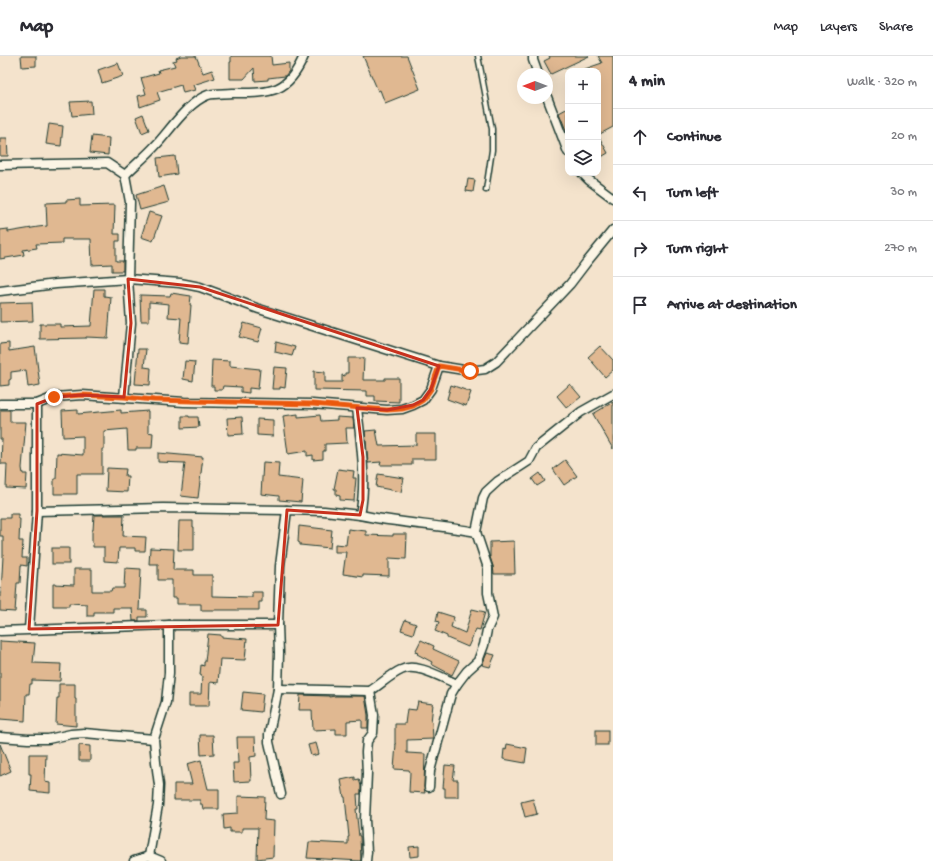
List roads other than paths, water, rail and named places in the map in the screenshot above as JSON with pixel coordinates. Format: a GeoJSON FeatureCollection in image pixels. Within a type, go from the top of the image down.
{"type":"FeatureCollection","features":[{"type":"Feature","properties":{"kind":"street"},"geometry":{"type":"LineString","coordinates":[[125,175],[154,147],[184,113],[197,102],[209,95],[260,93],[276,90],[289,80],[300,65],[304,56]]}},
{"type":"Feature","properties":{"kind":"street"},"geometry":{"type":"LineString","coordinates":[[533,56],[536,68]]}},
{"type":"Feature","properties":{"kind":"street"},"geometry":{"type":"LineString","coordinates":[[550,104],[565,144]]}},
{"type":"Feature","properties":{"kind":"street"},"geometry":{"type":"LineString","coordinates":[[0,165],[107,163],[125,175],[130,202],[128,279],[131,323],[124,397]]}},
{"type":"Feature","properties":{"kind":"street"},"geometry":{"type":"LineString","coordinates":[[585,176],[613,198]]}},
{"type":"Feature","properties":{"kind":"street"},"geometry":{"type":"LineString","coordinates":[[0,291],[56,284],[128,279],[180,283],[200,287],[259,309],[439,366],[470,371],[485,369],[496,362],[570,284],[613,230]]}},
{"type":"Feature","properties":{"kind":"street"},"geometry":{"type":"LineString","coordinates":[[0,404],[37,404],[54,397],[82,395],[154,400],[312,404],[387,410],[402,409],[413,406],[423,400],[431,389],[439,366]]}},
{"type":"Feature","properties":{"kind":"street"},"geometry":{"type":"LineString","coordinates":[[429,787],[430,771],[439,735],[445,721],[452,694],[457,684],[478,660],[484,645],[487,630],[493,617],[488,593],[488,568],[476,532],[483,498],[486,492],[498,481],[529,461],[536,448],[581,412],[613,394]]}},
{"type":"Feature","properties":{"kind":"street"},"geometry":{"type":"LineString","coordinates":[[29,629],[37,511],[37,404]]}},
{"type":"Feature","properties":{"kind":"street"},"geometry":{"type":"LineString","coordinates":[[357,408],[363,456],[363,500],[360,516]]}},
{"type":"Feature","properties":{"kind":"street"},"geometry":{"type":"LineString","coordinates":[[37,511],[163,508],[324,511],[449,527],[476,532]]}},
{"type":"Feature","properties":{"kind":"street"},"geometry":{"type":"LineString","coordinates":[[281,794],[269,742],[269,734],[278,688],[280,566],[287,510]]}},
{"type":"Feature","properties":{"kind":"street"},"geometry":{"type":"LineString","coordinates":[[0,631],[169,625],[278,625]]}},
{"type":"Feature","properties":{"kind":"street"},"geometry":{"type":"LineString","coordinates":[[149,856],[159,792],[154,739],[166,702],[169,672],[169,625]]}},
{"type":"Feature","properties":{"kind":"street"},"geometry":{"type":"LineString","coordinates":[[278,688],[370,691],[401,670],[412,666],[457,684]]}},
{"type":"Feature","properties":{"kind":"street"},"geometry":{"type":"LineString","coordinates":[[366,861],[366,752],[367,741],[373,733],[374,715],[370,691]]}},
{"type":"Feature","properties":{"kind":"street"},"geometry":{"type":"LineString","coordinates":[[0,737],[41,739],[84,733],[154,739]]}},
{"type":"Feature","properties":{"kind":"street"},"geometry":{"type":"LineString","coordinates":[[134,861],[149,856],[161,861]]}},
{"type":"Feature","properties":{"kind":"lane"},"geometry":{"type":"LineString","coordinates":[[478,56],[492,129],[492,150],[486,190]]}}]}
